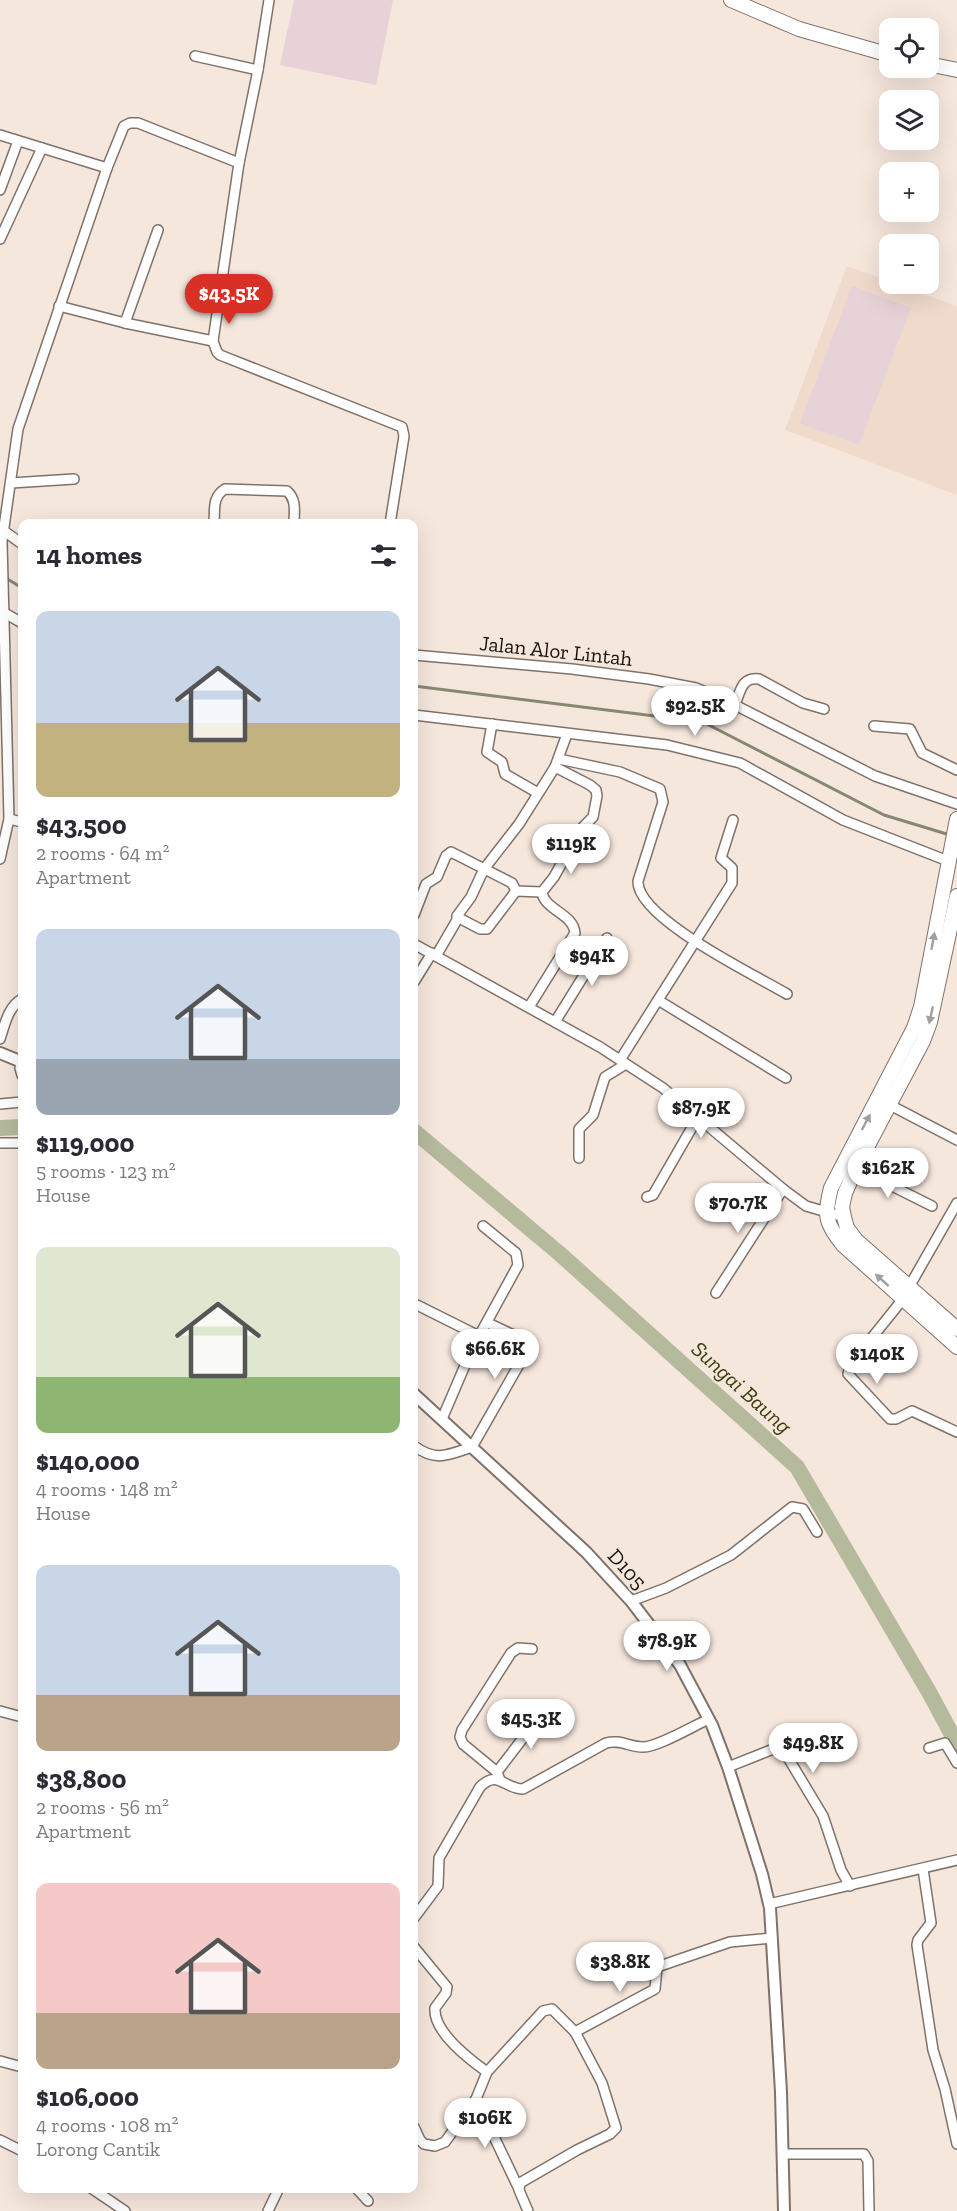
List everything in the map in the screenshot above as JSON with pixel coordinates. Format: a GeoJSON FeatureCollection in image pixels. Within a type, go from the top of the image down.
{"type":"FeatureCollection","features":[{"type":"Feature","properties":{"kind":"main road"},"geometry":{"type":"LineString","coordinates":[[731,0],[799,30],[879,52]]}},
{"type":"Feature","properties":{"kind":"main road"},"geometry":{"type":"LineString","coordinates":[[939,66],[957,70]]}},
{"type":"Feature","properties":{"kind":"main road"},"geometry":{"type":"LineString","coordinates":[[957,819],[921,1007],[914,1028],[831,1188],[827,1213],[830,1229],[843,1245],[957,1329]]}},
{"type":"Feature","properties":{"kind":"main road"},"geometry":{"type":"LineString","coordinates":[[957,896],[930,1022],[923,1041],[856,1168],[845,1193],[842,1207],[847,1228],[856,1240],[957,1347]]}},
{"type":"Feature","properties":{"kind":"street"},"geometry":{"type":"LineString","coordinates":[[269,0],[258,70],[239,163],[213,341],[220,356],[402,427],[404,436],[391,519]]}},
{"type":"Feature","properties":{"kind":"street"},"geometry":{"type":"LineString","coordinates":[[195,56],[258,70]]}},
{"type":"Feature","properties":{"kind":"street"},"geometry":{"type":"LineString","coordinates":[[0,859],[9,819],[4,783],[2,529],[21,417],[59,306],[107,168],[122,130],[127,124],[134,122],[239,163]]}},
{"type":"Feature","properties":{"kind":"street"},"geometry":{"type":"LineString","coordinates":[[0,135],[107,168]]}},
{"type":"Feature","properties":{"kind":"street"},"geometry":{"type":"LineString","coordinates":[[17,201],[0,190],[18,141]]}},
{"type":"Feature","properties":{"kind":"street"},"geometry":{"type":"LineString","coordinates":[[0,239],[42,148]]}},
{"type":"Feature","properties":{"kind":"street"},"geometry":{"type":"LineString","coordinates":[[125,324],[158,230]]}},
{"type":"Feature","properties":{"kind":"street"},"geometry":{"type":"LineString","coordinates":[[59,306],[125,324],[213,341]]}},
{"type":"Feature","properties":{"kind":"street"},"geometry":{"type":"LineString","coordinates":[[11,483],[74,479]]}},
{"type":"Feature","properties":{"kind":"street"},"geometry":{"type":"LineString","coordinates":[[214,519],[215,498],[225,489],[287,491],[295,502],[294,519]]}},
{"type":"Feature","properties":{"kind":"street"},"geometry":{"type":"LineString","coordinates":[[2,529],[18,541]]}},
{"type":"Feature","properties":{"kind":"street"},"geometry":{"type":"LineString","coordinates":[[2,611],[18,621]]}},
{"type":"Feature","properties":{"kind":"street","name":"Jalan Alor Lintah"},"geometry":{"type":"LineString","coordinates":[[418,655],[649,678],[696,688],[735,705],[875,776],[957,804]]}},
{"type":"Feature","properties":{"kind":"street"},"geometry":{"type":"LineString","coordinates":[[735,705],[742,686],[746,680],[752,678],[759,679],[803,703],[824,709]]}},
{"type":"Feature","properties":{"kind":"street"},"geometry":{"type":"LineString","coordinates":[[418,715],[667,745],[740,763],[843,820],[948,861]]}},
{"type":"Feature","properties":{"kind":"street"},"geometry":{"type":"LineString","coordinates":[[492,724],[487,752],[502,762],[507,776],[538,794]]}},
{"type":"Feature","properties":{"kind":"street"},"geometry":{"type":"LineString","coordinates":[[874,726],[910,729],[922,753],[957,770]]}},
{"type":"Feature","properties":{"kind":"street"},"geometry":{"type":"LineString","coordinates":[[418,977],[457,921],[457,916],[471,897],[484,869],[519,824],[538,794],[557,763],[567,734]]}},
{"type":"Feature","properties":{"kind":"street"},"geometry":{"type":"LineString","coordinates":[[542,892],[554,878],[580,830],[593,817],[597,796],[596,790],[557,763]]}},
{"type":"Feature","properties":{"kind":"street"},"geometry":{"type":"LineString","coordinates":[[557,763],[620,772],[661,791],[663,803],[638,885],[660,917],[695,941],[788,994]]}},
{"type":"Feature","properties":{"kind":"street"},"geometry":{"type":"LineString","coordinates":[[9,819],[18,821]]}},
{"type":"Feature","properties":{"kind":"street"},"geometry":{"type":"LineString","coordinates":[[579,1158],[579,1129],[593,1115],[606,1076],[623,1062],[658,1000],[732,883],[732,868],[721,858],[733,820]]}},
{"type":"Feature","properties":{"kind":"street"},"geometry":{"type":"LineString","coordinates":[[418,905],[426,884],[438,877],[449,853],[512,883],[516,891]]}},
{"type":"Feature","properties":{"kind":"street"},"geometry":{"type":"LineString","coordinates":[[516,891],[542,892]]}},
{"type":"Feature","properties":{"kind":"street"},"geometry":{"type":"LineString","coordinates":[[457,921],[461,919],[480,929],[487,929],[516,891]]}},
{"type":"Feature","properties":{"kind":"street"},"geometry":{"type":"LineString","coordinates":[[529,1007],[575,933],[571,922],[544,900],[542,892]]}},
{"type":"Feature","properties":{"kind":"street"},"geometry":{"type":"LineString","coordinates":[[555,1022],[607,938]]}},
{"type":"Feature","properties":{"kind":"street"},"geometry":{"type":"LineString","coordinates":[[418,946],[623,1062],[663,1088],[806,1206],[844,1217]]}},
{"type":"Feature","properties":{"kind":"street"},"geometry":{"type":"LineString","coordinates":[[658,1000],[786,1078]]}},
{"type":"Feature","properties":{"kind":"street"},"geometry":{"type":"LineString","coordinates":[[0,1039],[8,1014],[18,1002]]}},
{"type":"Feature","properties":{"kind":"street"},"geometry":{"type":"LineString","coordinates":[[0,1053],[18,1060]]}},
{"type":"Feature","properties":{"kind":"street"},"geometry":{"type":"LineString","coordinates":[[0,1104],[18,1102]]}},
{"type":"Feature","properties":{"kind":"street"},"geometry":{"type":"LineString","coordinates":[[890,1105],[957,1140]]}},
{"type":"Feature","properties":{"kind":"street"},"geometry":{"type":"LineString","coordinates":[[647,1197],[653,1195],[698,1117]]}},
{"type":"Feature","properties":{"kind":"street"},"geometry":{"type":"LineString","coordinates":[[0,1143],[18,1143]]}},
{"type":"Feature","properties":{"kind":"street"},"geometry":{"type":"LineString","coordinates":[[856,1168],[932,1206]]}},
{"type":"Feature","properties":{"kind":"street"},"geometry":{"type":"LineString","coordinates":[[716,1293],[783,1189]]}},
{"type":"Feature","properties":{"kind":"street"},"geometry":{"type":"LineString","coordinates":[[957,1203],[906,1293],[850,1365],[848,1374],[890,1419],[896,1419],[912,1411],[957,1432]]}},
{"type":"Feature","properties":{"kind":"street"},"geometry":{"type":"LineString","coordinates":[[442,1419],[479,1336],[518,1266],[516,1253],[483,1226]]}},
{"type":"Feature","properties":{"kind":"street"},"geometry":{"type":"LineString","coordinates":[[418,1306],[479,1336]]}},
{"type":"Feature","properties":{"kind":"street"},"geometry":{"type":"LineString","coordinates":[[418,1449],[429,1456],[440,1456],[472,1447],[529,1347],[528,1342],[522,1338],[488,1323]]}},
{"type":"Feature","properties":{"kind":"street","name":"D105"},"geometry":{"type":"LineString","coordinates":[[418,1398],[586,1552],[630,1601],[680,1665],[709,1719],[728,1767],[762,1874],[769,1904],[778,2030],[784,2211]]}},
{"type":"Feature","properties":{"kind":"street"},"geometry":{"type":"LineString","coordinates":[[630,1601],[666,1588],[731,1555],[792,1507],[803,1509],[817,1532]]}},
{"type":"Feature","properties":{"kind":"street"},"geometry":{"type":"LineString","coordinates":[[532,1649],[518,1648],[511,1653],[462,1730],[460,1737],[463,1744],[515,1789],[523,1789],[606,1743],[615,1740],[638,1747],[651,1746],[709,1719]]}},
{"type":"Feature","properties":{"kind":"street"},"geometry":{"type":"LineString","coordinates":[[0,1711],[18,1716]]}},
{"type":"Feature","properties":{"kind":"street"},"geometry":{"type":"LineString","coordinates":[[418,1913],[438,1886],[439,1858],[480,1787],[486,1781],[499,1776],[543,1712]]}},
{"type":"Feature","properties":{"kind":"street"},"geometry":{"type":"LineString","coordinates":[[928,1748],[945,1743],[957,1763]]}},
{"type":"Feature","properties":{"kind":"street"},"geometry":{"type":"LineString","coordinates":[[728,1767],[781,1746],[823,1816],[841,1870],[850,1886]]}},
{"type":"Feature","properties":{"kind":"street"},"geometry":{"type":"LineString","coordinates":[[769,1904],[957,1860]]}},
{"type":"Feature","properties":{"kind":"street"},"geometry":{"type":"LineString","coordinates":[[923,1869],[931,1923],[918,1940],[917,1946],[933,2050],[945,2089],[957,2144]]}},
{"type":"Feature","properties":{"kind":"street"},"geometry":{"type":"LineString","coordinates":[[575,2032],[655,1989],[657,1967],[730,1942],[772,1938]]}},
{"type":"Feature","properties":{"kind":"street"},"geometry":{"type":"LineString","coordinates":[[418,1952],[447,1987],[446,1993],[435,2008],[436,2020],[462,2054],[487,2072]]}},
{"type":"Feature","properties":{"kind":"street"},"geometry":{"type":"LineString","coordinates":[[418,2136],[424,2144],[435,2146],[444,2143],[476,2099],[487,2072],[543,2011],[552,2009],[575,2032],[602,2083],[616,2128],[610,2134],[522,2181],[518,2187]]}},
{"type":"Feature","properties":{"kind":"street"},"geometry":{"type":"LineString","coordinates":[[0,2061],[18,2066]]}},
{"type":"Feature","properties":{"kind":"street"},"geometry":{"type":"LineString","coordinates":[[476,2099],[528,2211]]}},
{"type":"Feature","properties":{"kind":"street"},"geometry":{"type":"LineString","coordinates":[[0,2140],[18,2149]]}},
{"type":"Feature","properties":{"kind":"street"},"geometry":{"type":"LineString","coordinates":[[783,2154],[864,2154],[868,2161],[869,2211]]}},
{"type":"Feature","properties":{"kind":"street"},"geometry":{"type":"LineString","coordinates":[[98,2193],[125,2211]]}},
{"type":"Feature","properties":{"kind":"street"},"geometry":{"type":"LineString","coordinates":[[268,2211],[277,2193]]}},
{"type":"Feature","properties":{"kind":"street"},"geometry":{"type":"LineString","coordinates":[[361,2193],[368,2201]]}},
{"type":"Feature","properties":{"kind":"shaded area"},"geometry":{"type":"Polygon","coordinates":[[[294,0],[393,0],[376,85],[280,65],[294,0]]]}},
{"type":"Feature","properties":{"kind":"shaded area"},"geometry":{"type":"Polygon","coordinates":[[[847,266],[879,277],[879,294],[924,294],[957,306],[957,495],[785,430],[847,266]]]}},
{"type":"Feature","properties":{"kind":"shaded area"},"geometry":{"type":"Polygon","coordinates":[[[852,286],[911,308],[859,445],[800,423],[852,286]]]}},
{"type":"Feature","properties":{"kind":"waterway"},"geometry":{"type":"LineString","coordinates":[[6,578],[18,586]]}},
{"type":"Feature","properties":{"kind":"waterway"},"geometry":{"type":"LineString","coordinates":[[418,686],[703,722],[884,815],[950,835]]}},
{"type":"Feature","properties":{"kind":"waterway","name":"Sungai Baung"},"geometry":{"type":"LineString","coordinates":[[0,1128],[18,1127]]}},
{"type":"Feature","properties":{"kind":"waterway","name":"Sungai Baung"},"geometry":{"type":"LineString","coordinates":[[418,1134],[560,1254],[797,1467],[957,1744]]}}]}
